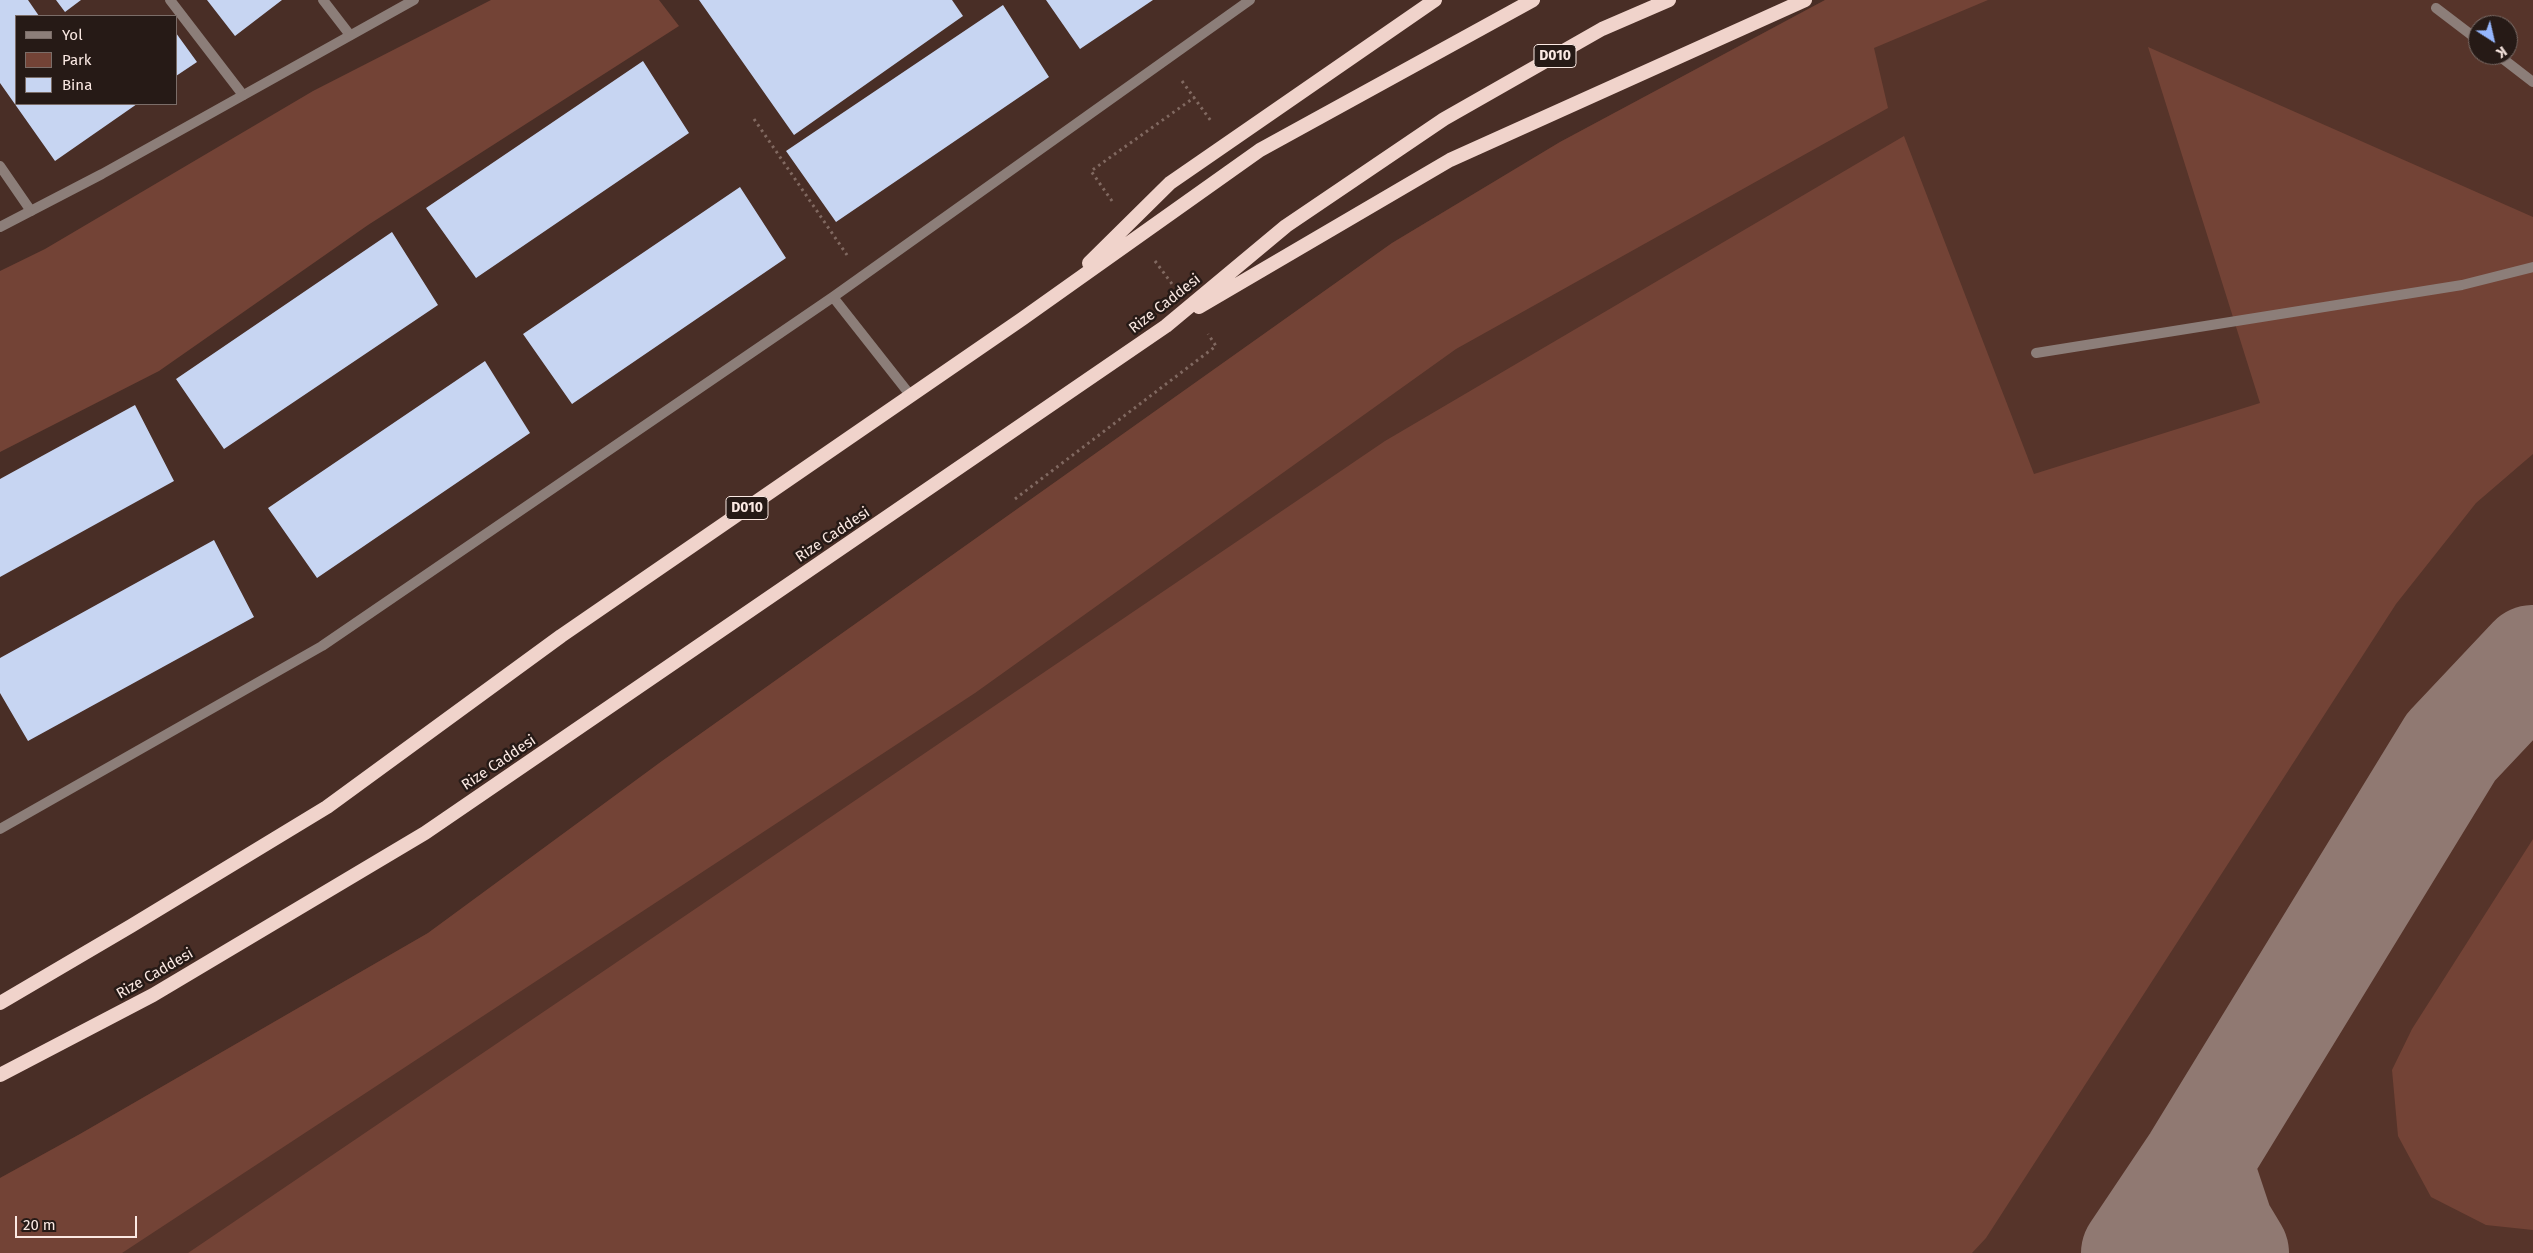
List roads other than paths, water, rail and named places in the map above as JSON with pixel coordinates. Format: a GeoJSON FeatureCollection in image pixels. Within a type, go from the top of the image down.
{"type":"FeatureCollection","features":[{"type":"Feature","properties":{"kind":"highway"},"geometry":{"type":"LineString","coordinates":[[1060,292],[1170,183],[1435,0]]}},
{"type":"Feature","properties":{"kind":"highway","name":"D010"},"geometry":{"type":"LineString","coordinates":[[0,1003],[132,926],[327,807],[561,636],[911,396],[1260,150],[1532,0]]}},
{"type":"Feature","properties":{"kind":"highway","name":"Rize Caddesi"},"geometry":{"type":"LineString","coordinates":[[0,1075],[153,995],[425,833],[1166,326],[1286,226],[1444,119],[1602,29],[1669,0]]}},
{"type":"Feature","properties":{"kind":"highway"},"geometry":{"type":"LineString","coordinates":[[1166,326],[1450,160],[1805,0]]}},
{"type":"Feature","properties":{"kind":"street"},"geometry":{"type":"LineString","coordinates":[[170,0],[243,95]]}},
{"type":"Feature","properties":{"kind":"street"},"geometry":{"type":"LineString","coordinates":[[323,0],[350,35]]}},
{"type":"Feature","properties":{"kind":"street"},"geometry":{"type":"LineString","coordinates":[[0,227],[414,0]]}},
{"type":"Feature","properties":{"kind":"street"},"geometry":{"type":"LineString","coordinates":[[0,829],[322,646],[833,297],[1250,0]]}},
{"type":"Feature","properties":{"kind":"street"},"geometry":{"type":"LineString","coordinates":[[2436,8],[2468,32]]}},
{"type":"Feature","properties":{"kind":"street"},"geometry":{"type":"LineString","coordinates":[[2511,65],[2533,82]]}},
{"type":"Feature","properties":{"kind":"street"},"geometry":{"type":"LineString","coordinates":[[0,166],[30,211]]}},
{"type":"Feature","properties":{"kind":"street"},"geometry":{"type":"LineString","coordinates":[[2036,353],[2462,285],[2533,267]]}},
{"type":"Feature","properties":{"kind":"street"},"geometry":{"type":"LineString","coordinates":[[833,297],[911,396]]}}]}
